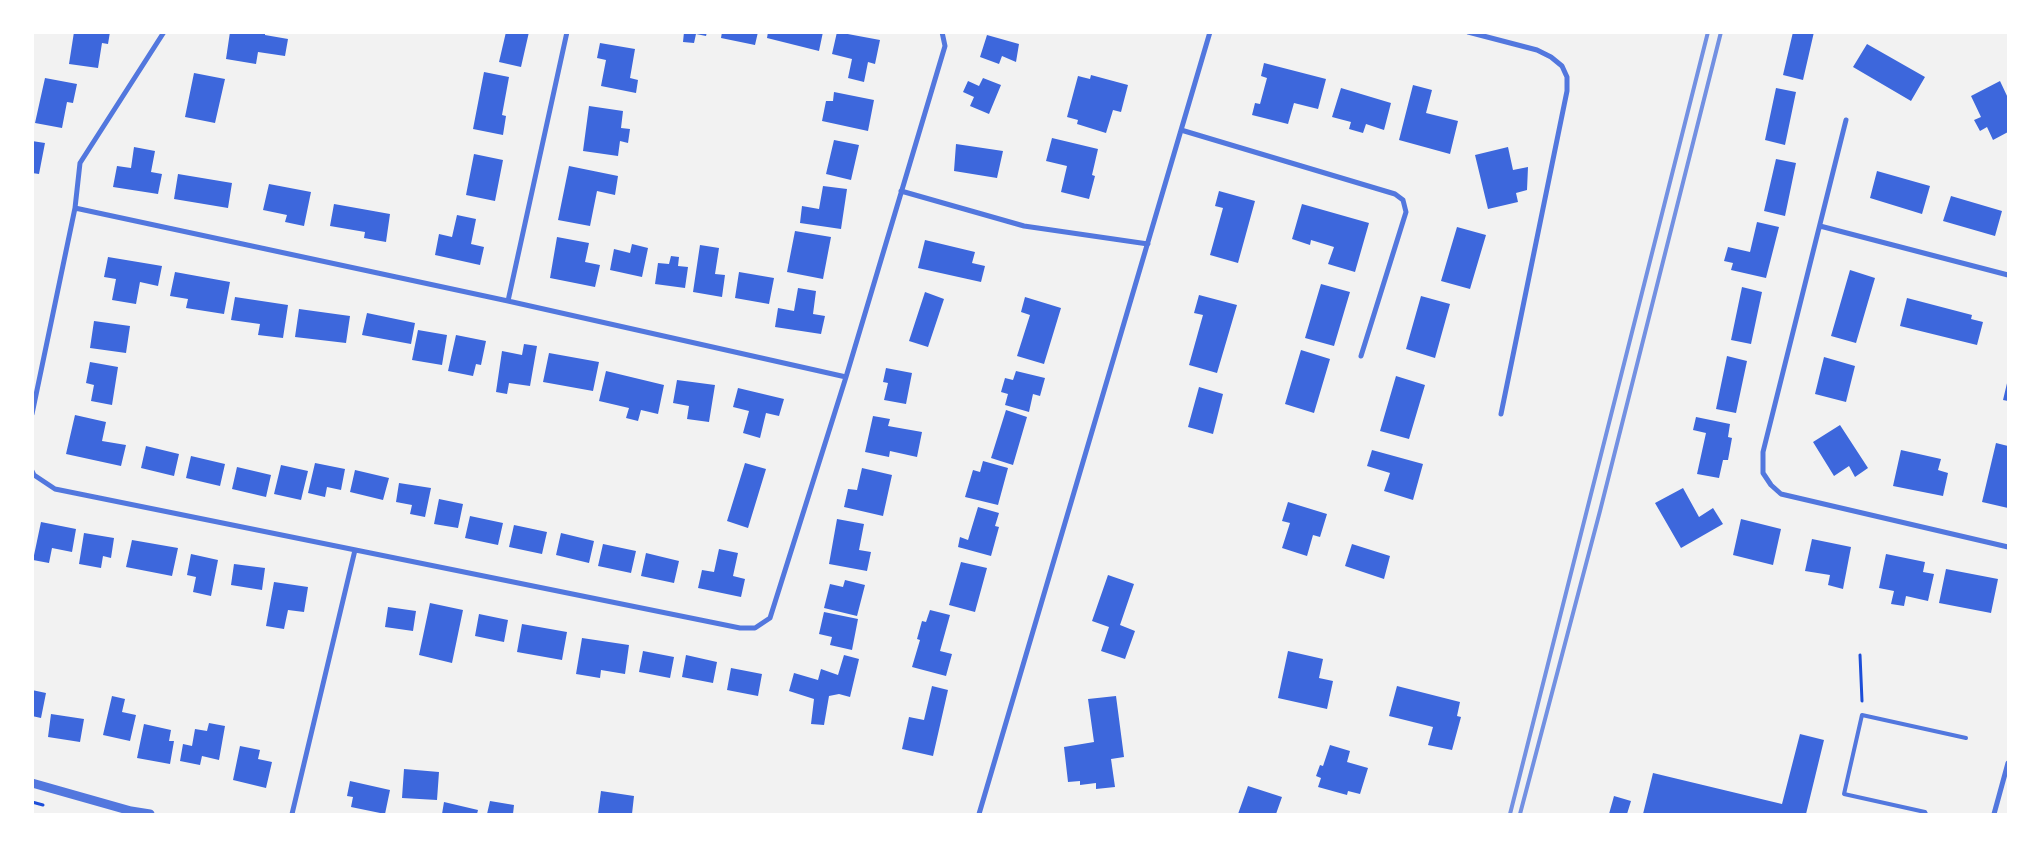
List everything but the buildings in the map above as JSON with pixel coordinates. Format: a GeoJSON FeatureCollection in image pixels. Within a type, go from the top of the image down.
{"type":"FeatureCollection","features":[{"type":"Feature","properties":{"kind":"street"},"geometry":{"type":"LineString","coordinates":[[32,414],[75,208],[80,163],[164,32]]}},
{"type":"Feature","properties":{"kind":"street"},"geometry":{"type":"LineString","coordinates":[[508,301],[567,32]]}},
{"type":"Feature","properties":{"kind":"street"},"geometry":{"type":"LineString","coordinates":[[33,473],[55,489],[740,628],[755,628],[770,618],[846,377],[900,191],[945,46],[942,32]]}},
{"type":"Feature","properties":{"kind":"street"},"geometry":{"type":"LineString","coordinates":[[980,814],[1210,32]]}},
{"type":"Feature","properties":{"kind":"street"},"geometry":{"type":"LineString","coordinates":[[1468,32],[1537,50],[1551,57],[1562,66],[1567,77],[1565,100],[1501,414]]}},
{"type":"Feature","properties":{"kind":"street"},"geometry":{"type":"LineString","coordinates":[[1846,120],[1763,452],[1764,472],[1770,485],[1781,494],[2008,547]]}},
{"type":"Feature","properties":{"kind":"street"},"geometry":{"type":"LineString","coordinates":[[1181,130],[1395,194],[1403,200],[1406,212],[1362,356]]}},
{"type":"Feature","properties":{"kind":"street"},"geometry":{"type":"LineString","coordinates":[[900,191],[1024,226],[1148,244]]}},
{"type":"Feature","properties":{"kind":"street"},"geometry":{"type":"LineString","coordinates":[[75,208],[508,301],[846,377]]}},
{"type":"Feature","properties":{"kind":"street"},"geometry":{"type":"LineString","coordinates":[[1820,226],[2008,275]]}},
{"type":"Feature","properties":{"kind":"street"},"geometry":{"type":"LineString","coordinates":[[292,814],[356,550]]}},
{"type":"Feature","properties":{"kind":"street"},"geometry":{"type":"LineString","coordinates":[[1994,814],[2008,762]]}},
{"type":"Feature","properties":{"kind":"street"},"geometry":{"type":"LineString","coordinates":[[32,783],[131,811],[150,814]]}},
{"type":"Feature","properties":{"kind":"lane"},"geometry":{"type":"LineString","coordinates":[[1926,814],[1925,812],[1844,794],[1862,714],[1966,738]]}},
{"type":"Feature","properties":{"kind":"path"},"geometry":{"type":"LineString","coordinates":[[1860,655],[1862,714]]}},
{"type":"Feature","properties":{"kind":"railway"},"geometry":{"type":"LineString","coordinates":[[1510,814],[1708,32]]}},
{"type":"Feature","properties":{"kind":"railway"},"geometry":{"type":"LineString","coordinates":[[1520,814],[1600,511],[1721,32]]}}]}
